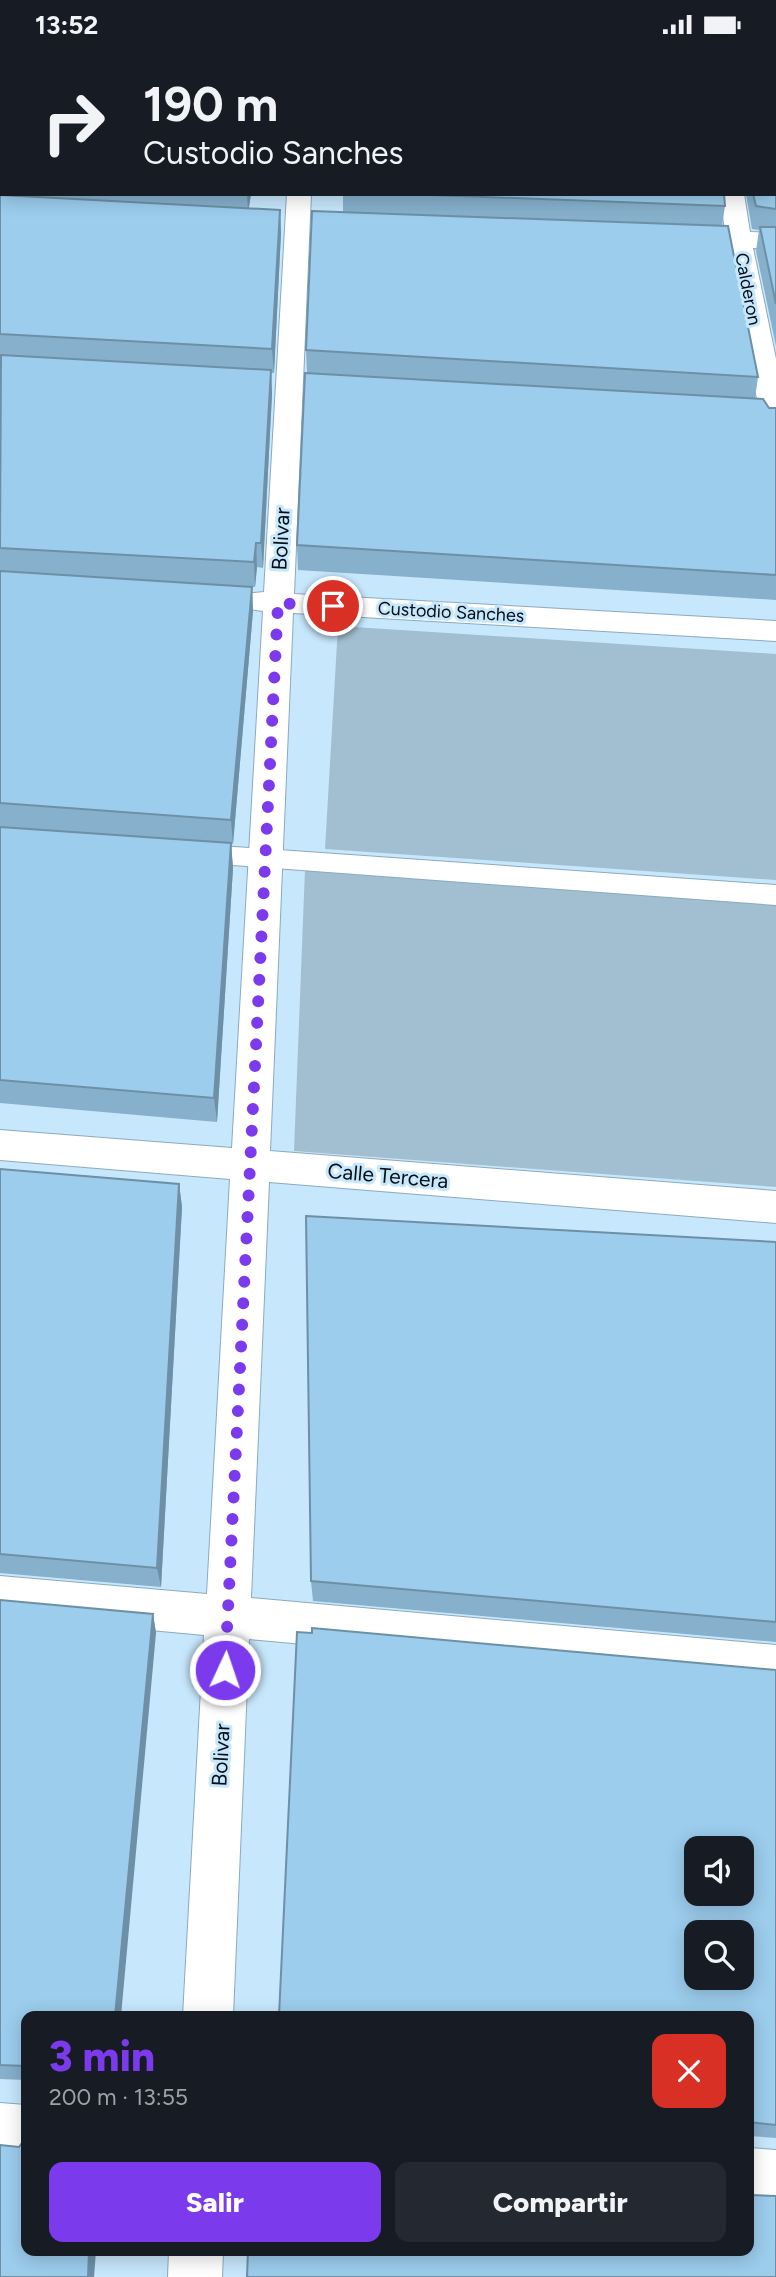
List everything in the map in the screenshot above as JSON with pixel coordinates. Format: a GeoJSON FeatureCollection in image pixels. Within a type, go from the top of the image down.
{"type":"FeatureCollection","features":[{"type":"Feature","properties":{"kind":"street","name":"Bolivar"},"geometry":{"type":"LineString","coordinates":[[208,2011],[278,603],[275,384],[284,223],[298,196]]}},
{"type":"Feature","properties":{"kind":"street","name":"Calderon"},"geometry":{"type":"LineString","coordinates":[[732,196],[775,417]]}},
{"type":"Feature","properties":{"kind":"street"},"geometry":{"type":"LineString","coordinates":[[284,223],[326,225]]}},
{"type":"Feature","properties":{"kind":"street"},"geometry":{"type":"LineString","coordinates":[[657,236],[776,241]]}},
{"type":"Feature","properties":{"kind":"street"},"geometry":{"type":"LineString","coordinates":[[275,384],[317,386]]}},
{"type":"Feature","properties":{"kind":"street"},"geometry":{"type":"LineString","coordinates":[[746,411],[775,417]]}},
{"type":"Feature","properties":{"kind":"street","name":"Custodio Sanches"},"geometry":{"type":"LineString","coordinates":[[222,599],[776,631]]}},
{"type":"Feature","properties":{"kind":"street","name":"Calle Tercera"},"geometry":{"type":"LineString","coordinates":[[0,1145],[776,1207]]}},
{"type":"Feature","properties":{"kind":"street"},"geometry":{"type":"LineString","coordinates":[[0,1597],[776,1666]]}},
{"type":"Feature","properties":{"kind":"street"},"geometry":{"type":"LineString","coordinates":[[0,2129],[21,2131]]}},
{"type":"Feature","properties":{"kind":"street"},"geometry":{"type":"LineString","coordinates":[[754,2174],[776,2176]]}},
{"type":"Feature","properties":{"kind":"street"},"geometry":{"type":"LineString","coordinates":[[195,2277],[196,2256]]}},
{"type":"Feature","properties":{"kind":"lane"},"geometry":{"type":"LineString","coordinates":[[167,851],[776,895]]}},
{"type":"Feature","properties":{"kind":"shaded area"},"geometry":{"type":"Polygon","coordinates":[[[338,626],[776,654],[776,880],[325,849],[338,626]]]}},
{"type":"Feature","properties":{"kind":"shaded area"},"geometry":{"type":"Polygon","coordinates":[[[305,869],[776,902],[776,1187],[294,1151],[305,869]]]}},
{"type":"Feature","properties":{"kind":"building"},"geometry":{"type":"Polygon","coordinates":[[[0,196],[280,210],[272,349],[0,334],[0,196]]]}},
{"type":"Feature","properties":{"kind":"building"},"geometry":{"type":"Polygon","coordinates":[[[458,196],[724,196],[725,206],[458,196]]]}},
{"type":"Feature","properties":{"kind":"building"},"geometry":{"type":"Polygon","coordinates":[[[754,196],[776,196],[776,209],[756,206],[754,196]]]}},
{"type":"Feature","properties":{"kind":"building"},"geometry":{"type":"Polygon","coordinates":[[[312,211],[728,226],[758,377],[306,350],[312,211]]]}},
{"type":"Feature","properties":{"kind":"building"},"geometry":{"type":"Polygon","coordinates":[[[760,227],[776,227],[776,304],[760,227]]]}},
{"type":"Feature","properties":{"kind":"building"},"geometry":{"type":"Polygon","coordinates":[[[1,355],[271,370],[261,543],[256,543],[254,562],[0,548],[1,355]]]}},
{"type":"Feature","properties":{"kind":"building"},"geometry":{"type":"Polygon","coordinates":[[[305,373],[763,399],[769,408],[776,408],[776,575],[297,545],[305,373]]]}},
{"type":"Feature","properties":{"kind":"building"},"geometry":{"type":"Polygon","coordinates":[[[0,571],[252,587],[231,820],[0,803],[0,571]]]}},
{"type":"Feature","properties":{"kind":"building"},"geometry":{"type":"Polygon","coordinates":[[[0,827],[231,843],[214,1098],[0,1080],[0,827]]]}},
{"type":"Feature","properties":{"kind":"building"},"geometry":{"type":"Polygon","coordinates":[[[0,1169],[179,1184],[157,1568],[0,1554],[0,1169]]]}},
{"type":"Feature","properties":{"kind":"building"},"geometry":{"type":"Polygon","coordinates":[[[306,1216],[776,1242],[776,1622],[311,1581],[306,1216]]]}},
{"type":"Feature","properties":{"kind":"building"},"geometry":{"type":"Polygon","coordinates":[[[0,1600],[153,1614],[115,2011],[21,2011],[21,2066],[0,2065],[0,1600]]]}},
{"type":"Feature","properties":{"kind":"building"},"geometry":{"type":"Polygon","coordinates":[[[312,1628],[776,1670],[776,2125],[754,2123],[754,2011],[279,2011],[297,1632],[312,1633],[312,1628]]]}},
{"type":"Feature","properties":{"kind":"building"},"geometry":{"type":"Polygon","coordinates":[[[21,2144],[21,2256],[89,2256],[88,2277],[0,2277],[0,2145],[19,2147],[21,2144]]]}},
{"type":"Feature","properties":{"kind":"building"},"geometry":{"type":"Polygon","coordinates":[[[754,2195],[776,2196],[776,2277],[247,2277],[248,2256],[754,2256],[754,2195]]]}},
{"type":"Feature","properties":{"kind":"route"},"geometry":{"type":"LineString","coordinates":[[225,1670],[278,603],[333,606]]}}]}
